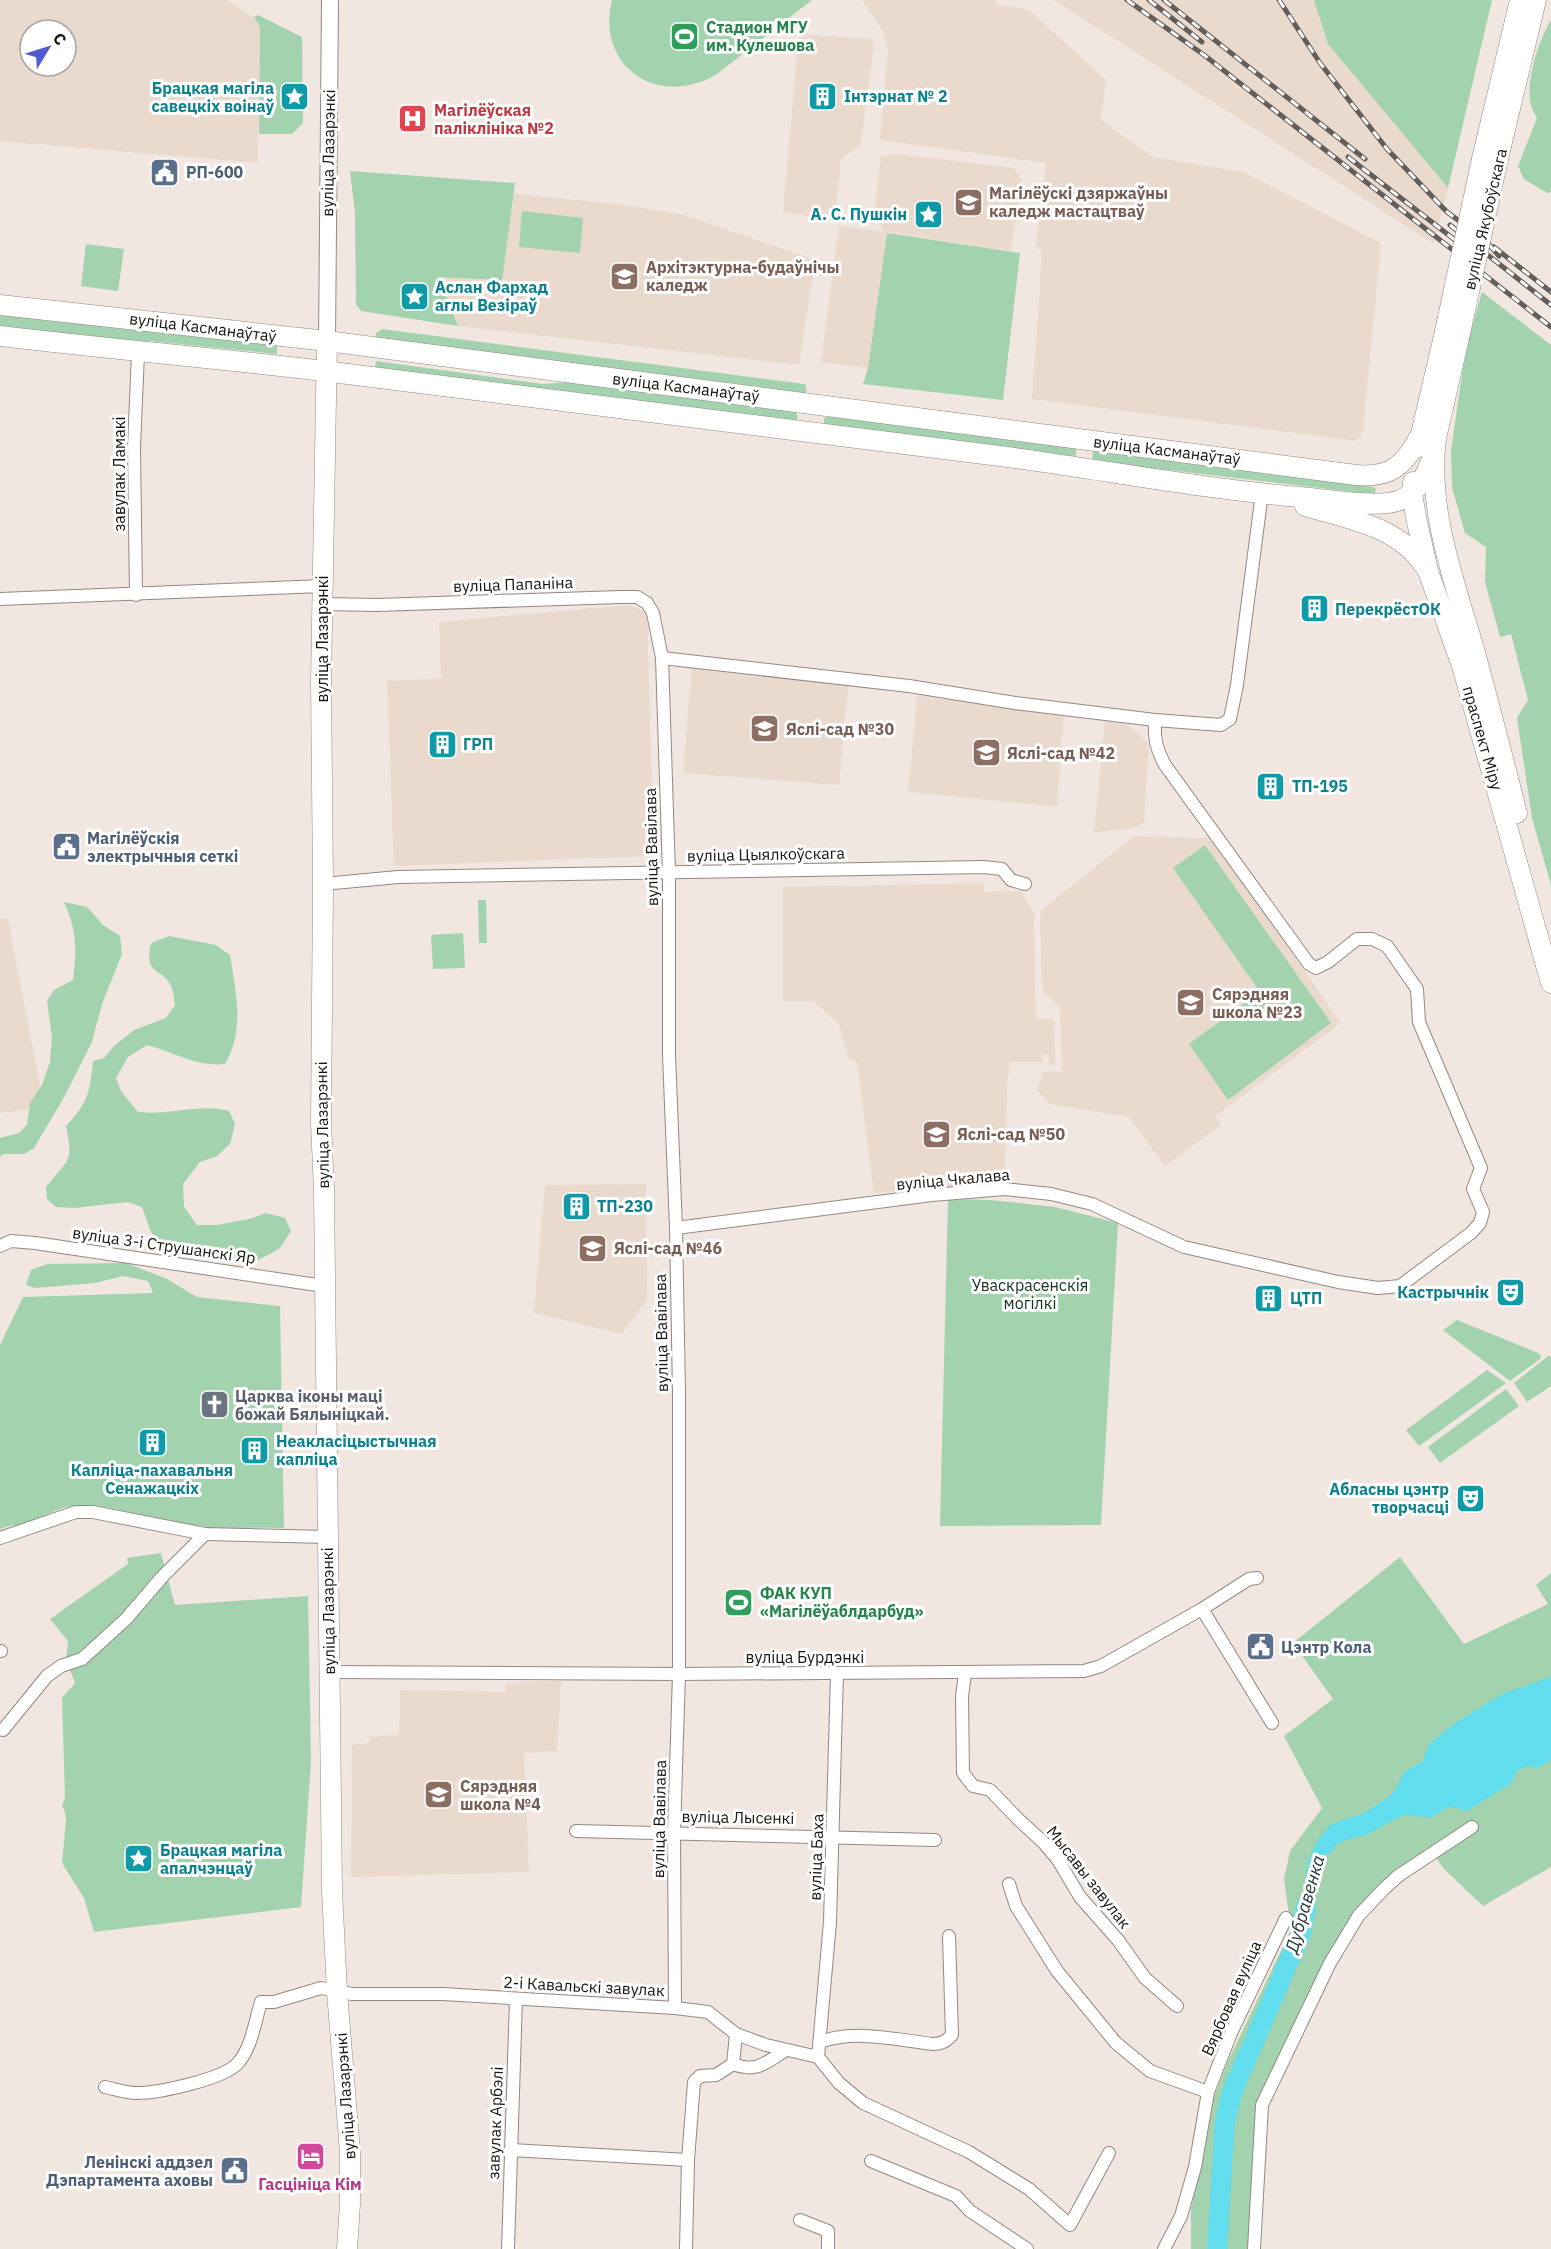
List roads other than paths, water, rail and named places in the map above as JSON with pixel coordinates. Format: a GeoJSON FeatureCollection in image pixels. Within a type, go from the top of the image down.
{"type":"FeatureCollection","features":[{"type":"Feature","properties":{"kind":"main road","name":"вуліца Лазарэнкі"},"geometry":{"type":"LineString","coordinates":[[330,0],[322,595],[321,1123],[332,1890],[337,1992],[350,2152],[347,2249]]}},
{"type":"Feature","properties":{"kind":"main road","name":"вуліца Якубоўскага"},"geometry":{"type":"LineString","coordinates":[[1430,442],[1490,161],[1520,0]]}},
{"type":"Feature","properties":{"kind":"main road","name":"вуліца Якубоўскага"},"geometry":{"type":"LineString","coordinates":[[1490,161],[1536,0]]}},
{"type":"Feature","properties":{"kind":"main road","name":"вуліца Касманаўтаў"},"geometry":{"type":"LineString","coordinates":[[0,305],[327,340],[1387,479],[1412,494],[1424,510],[1450,564]]}},
{"type":"Feature","properties":{"kind":"main road","name":"вуліца Касманаўтаў"},"geometry":{"type":"LineString","coordinates":[[0,336],[326,372],[1062,464],[1265,494],[1373,503]]}},
{"type":"Feature","properties":{"kind":"main road","name":"вуліца Касманаўтаў"},"geometry":{"type":"LineString","coordinates":[[1370,476],[1387,473],[1430,442]]}},
{"type":"Feature","properties":{"kind":"main road","name":"праспект Міру"},"geometry":{"type":"LineString","coordinates":[[1430,442],[1412,494],[1428,571],[1462,666],[1551,983]]}},
{"type":"Feature","properties":{"kind":"main road","name":"праспект Міру"},"geometry":{"type":"LineString","coordinates":[[1430,442],[1436,500],[1450,564],[1551,938]]}},
{"type":"Feature","properties":{"kind":"main road"},"geometry":{"type":"LineString","coordinates":[[1370,476],[1385,484],[1388,489],[1386,498],[1373,503]]}},
{"type":"Feature","properties":{"kind":"main road","name":"вуліца Касманаўтаў"},"geometry":{"type":"LineString","coordinates":[[1265,494],[1387,532],[1411,548],[1428,571]]}},
{"type":"Feature","properties":{"kind":"main road"},"geometry":{"type":"LineString","coordinates":[[1373,503],[1396,501],[1412,494]]}},
{"type":"Feature","properties":{"kind":"street","name":"завулак Ламакі"},"geometry":{"type":"LineString","coordinates":[[136,595],[134,447],[138,353]]}},
{"type":"Feature","properties":{"kind":"street"},"geometry":{"type":"LineString","coordinates":[[663,658],[909,686],[1015,703],[1155,720],[1221,725],[1230,719],[1237,685],[1256,526],[1265,494]]}},
{"type":"Feature","properties":{"kind":"street","name":"вуліца Папаніна"},"geometry":{"type":"LineString","coordinates":[[0,599],[136,595],[322,595],[377,605],[637,597],[647,603],[653,613],[663,658]]}},
{"type":"Feature","properties":{"kind":"street","name":"вуліца Вавілава"},"geometry":{"type":"LineString","coordinates":[[663,658],[669,873],[669,1055],[676,1228],[679,1674],[674,1832],[675,2008]]}},
{"type":"Feature","properties":{"kind":"street","name":"вуліца Чкалава"},"geometry":{"type":"LineString","coordinates":[[676,1228],[932,1195],[1005,1189],[1051,1194],[1092,1204],[1184,1247],[1338,1282],[1378,1288],[1400,1286],[1471,1233],[1480,1222],[1483,1212],[1473,1189],[1481,1168],[1419,1022],[1418,989],[1387,946],[1372,939],[1357,939],[1328,962],[1316,968],[1309,964],[1165,765],[1156,748],[1155,720]]}},
{"type":"Feature","properties":{"kind":"street","name":"вуліца Цыялкоўскага"},"geometry":{"type":"LineString","coordinates":[[323,884],[398,877],[982,867],[1002,869],[1011,880],[1025,884]]}},
{"type":"Feature","properties":{"kind":"street","name":"вуліца 3-і Струшанскі Яр"},"geometry":{"type":"LineString","coordinates":[[0,1246],[11,1241],[34,1243],[324,1286]]}},
{"type":"Feature","properties":{"kind":"street"},"geometry":{"type":"LineString","coordinates":[[0,1538],[76,1512],[93,1512],[205,1534],[327,1537]]}},
{"type":"Feature","properties":{"kind":"street"},"geometry":{"type":"LineString","coordinates":[[3,1730],[47,1676],[61,1666],[82,1659],[105,1639],[126,1619],[162,1576],[205,1534]]}},
{"type":"Feature","properties":{"kind":"street","name":"вуліца Бурдэнкі"},"geometry":{"type":"LineString","coordinates":[[329,1672],[965,1674],[1084,1671],[1101,1666],[1202,1609],[1249,1579],[1257,1578]]}},
{"type":"Feature","properties":{"kind":"street"},"geometry":{"type":"LineString","coordinates":[[1202,1609],[1272,1723]]}},
{"type":"Feature","properties":{"kind":"street","name":"вуліца Баха"},"geometry":{"type":"LineString","coordinates":[[820,2042],[830,1922],[834,1836],[837,1673]]}},
{"type":"Feature","properties":{"kind":"street","name":"Мысавы завулак"},"geometry":{"type":"LineString","coordinates":[[965,1674],[962,1696],[963,1773],[973,1786],[990,1790],[1043,1842],[1058,1860],[1080,1897],[1118,1940],[1144,1978],[1177,2006]]}},
{"type":"Feature","properties":{"kind":"street"},"geometry":{"type":"LineString","coordinates":[[1254,2249],[1262,2105],[1330,1963],[1359,1915],[1385,1888],[1398,1876],[1472,1827]]}},
{"type":"Feature","properties":{"kind":"street","name":"вуліца Лысенкі"},"geometry":{"type":"LineString","coordinates":[[576,1831],[935,1840]]}},
{"type":"Feature","properties":{"kind":"street"},"geometry":{"type":"LineString","coordinates":[[1009,1884],[1016,1906],[1057,1971],[1116,2043],[1150,2071],[1208,2092]]}},
{"type":"Feature","properties":{"kind":"street","name":"Вярбовая вуліца"},"geometry":{"type":"LineString","coordinates":[[1164,2249],[1181,2216],[1195,2167],[1208,2092],[1231,2033],[1286,1918]]}},
{"type":"Feature","properties":{"kind":"street"},"geometry":{"type":"LineString","coordinates":[[949,1936],[952,2035],[947,2041],[933,2044],[854,2035],[834,2037],[820,2042],[818,2057],[838,2083],[863,2103],[969,2152],[1029,2189],[1070,2225],[1109,2153]]}},
{"type":"Feature","properties":{"kind":"street","name":"2-і Кавальскі завулак"},"geometry":{"type":"LineString","coordinates":[[105,2087],[139,2093],[206,2081],[229,2070],[239,2062],[247,2046],[261,2002],[274,2002],[321,1988],[352,1994],[443,1994],[708,2012],[736,2034],[786,2050],[818,2057]]}},
{"type":"Feature","properties":{"kind":"street","name":"завулак Арбэлі"},"geometry":{"type":"LineString","coordinates":[[508,2249],[516,1999]]}},
{"type":"Feature","properties":{"kind":"street"},"geometry":{"type":"LineString","coordinates":[[733,2064],[736,2034]]}},
{"type":"Feature","properties":{"kind":"street"},"geometry":{"type":"LineString","coordinates":[[733,2064],[745,2069],[755,2068],[786,2050]]}},
{"type":"Feature","properties":{"kind":"street"},"geometry":{"type":"LineString","coordinates":[[686,2249],[688,2160],[694,2082],[700,2076],[716,2075],[733,2064]]}},
{"type":"Feature","properties":{"kind":"street"},"geometry":{"type":"LineString","coordinates":[[511,2151],[688,2160]]}},
{"type":"Feature","properties":{"kind":"street"},"geometry":{"type":"LineString","coordinates":[[871,2161],[956,2196],[970,2211],[1027,2249]]}},
{"type":"Feature","properties":{"kind":"street"},"geometry":{"type":"LineString","coordinates":[[801,2220],[828,2231],[828,2249]]}},
{"type":"Feature","properties":{"kind":"water"},"geometry":{"type":"Polygon","coordinates":[[[1551,1677],[1551,1760],[1538,1768],[1525,1766],[1516,1772],[1512,1783],[1467,1811],[1449,1806],[1431,1818],[1410,1815],[1399,1817],[1366,1835],[1344,1840],[1321,1859],[1301,1933],[1299,1929],[1308,1861],[1318,1840],[1331,1824],[1364,1813],[1389,1797],[1404,1772],[1422,1762],[1429,1744],[1455,1723],[1502,1694],[1551,1677]]]}},
{"type":"Feature","properties":{"kind":"waterway","name":"Дубравенка"},"geometry":{"type":"LineString","coordinates":[[1217,2249],[1225,2121],[1233,2090],[1301,1933],[1306,1907]]}},
{"type":"Feature","properties":{"kind":"railway"},"geometry":{"type":"LineString","coordinates":[[1127,0],[1204,55],[1551,327]]}},
{"type":"Feature","properties":{"kind":"railway"},"geometry":{"type":"LineString","coordinates":[[1149,0],[1202,42]]}},
{"type":"Feature","properties":{"kind":"railway"},"geometry":{"type":"LineString","coordinates":[[1164,0],[1365,159]]}},
{"type":"Feature","properties":{"kind":"railway"},"geometry":{"type":"LineString","coordinates":[[1279,0],[1320,63],[1387,149],[1447,212],[1485,240],[1499,256]]}},
{"type":"Feature","properties":{"kind":"railway"},"geometry":{"type":"LineString","coordinates":[[1348,157],[1455,240]]}},
{"type":"Feature","properties":{"kind":"railway"},"geometry":{"type":"LineString","coordinates":[[1450,225],[1551,305]]}},
{"type":"Feature","properties":{"kind":"railway"},"geometry":{"type":"LineString","coordinates":[[1494,247],[1551,292]]}},
{"type":"Feature","properties":{"kind":"place","name":"Стадион МГУ им. Кулешова"},"geometry":{"type":"Point","coordinates":[685,36]}},
{"type":"Feature","properties":{"kind":"place","name":"Інтэрнат № 2"},"geometry":{"type":"Point","coordinates":[823,96]}},
{"type":"Feature","properties":{"kind":"place","name":"Брацкая магіла савецкіх воінаў"},"geometry":{"type":"Point","coordinates":[295,97]}},
{"type":"Feature","properties":{"kind":"place","name":"Магілёўская паліклініка №2"},"geometry":{"type":"Point","coordinates":[413,119]}},
{"type":"Feature","properties":{"kind":"place","name":"РП-600"},"geometry":{"type":"Point","coordinates":[165,172]}},
{"type":"Feature","properties":{"kind":"place","name":"Магілёўскі дзяржаўны каледж мастацтваў"},"geometry":{"type":"Point","coordinates":[968,202]}},
{"type":"Feature","properties":{"kind":"place","name":"А. С. Пушкін"},"geometry":{"type":"Point","coordinates":[928,214]}},
{"type":"Feature","properties":{"kind":"place","name":"Архітэктурна-будаўнічы каледж"},"geometry":{"type":"Point","coordinates":[625,276]}},
{"type":"Feature","properties":{"kind":"place","name":"Аслан Фархад аглы Везіраў"},"geometry":{"type":"Point","coordinates":[414,296]}},
{"type":"Feature","properties":{"kind":"place","name":"ПерекрёстОК"},"geometry":{"type":"Point","coordinates":[1314,609]}},
{"type":"Feature","properties":{"kind":"place","name":"Яслі-сад №30"},"geometry":{"type":"Point","coordinates":[765,729]}},
{"type":"Feature","properties":{"kind":"place","name":"ГРП"},"geometry":{"type":"Point","coordinates":[442,744]}},
{"type":"Feature","properties":{"kind":"place","name":"Яслі-сад №42"},"geometry":{"type":"Point","coordinates":[986,753]}},
{"type":"Feature","properties":{"kind":"place","name":"ТП-195"},"geometry":{"type":"Point","coordinates":[1271,786]}},
{"type":"Feature","properties":{"kind":"place","name":"Магілёўскія электрычныя сеткі"},"geometry":{"type":"Point","coordinates":[66,847]}},
{"type":"Feature","properties":{"kind":"place","name":"Сярэдняя школа №23"},"geometry":{"type":"Point","coordinates":[1191,1003]}},
{"type":"Feature","properties":{"kind":"place","name":"Яслі-сад №50"},"geometry":{"type":"Point","coordinates":[936,1134]}},
{"type":"Feature","properties":{"kind":"place","name":"ТП-230"},"geometry":{"type":"Point","coordinates":[576,1206]}},
{"type":"Feature","properties":{"kind":"place","name":"Яслі-сад №46"},"geometry":{"type":"Point","coordinates":[593,1248]}},
{"type":"Feature","properties":{"kind":"place","name":"Кастрычнік"},"geometry":{"type":"Point","coordinates":[1510,1292]}},
{"type":"Feature","properties":{"kind":"place","name":"ЦТП"},"geometry":{"type":"Point","coordinates":[1269,1298]}},
{"type":"Feature","properties":{"kind":"place","name":"Царква іконы маці божай Бялыніцкай."},"geometry":{"type":"Point","coordinates":[214,1405]}},
{"type":"Feature","properties":{"kind":"place","name":"Капліца-пахавальня Сенажацкіх"},"geometry":{"type":"Point","coordinates":[152,1442]}},
{"type":"Feature","properties":{"kind":"place","name":"Неакласіцыстычная капліца"},"geometry":{"type":"Point","coordinates":[255,1450]}},
{"type":"Feature","properties":{"kind":"place","name":"Абласны цэнтр творчасці"},"geometry":{"type":"Point","coordinates":[1470,1498]}},
{"type":"Feature","properties":{"kind":"place","name":"ФАК КУП «Магілёўаблдарбуд»"},"geometry":{"type":"Point","coordinates":[739,1602]}},
{"type":"Feature","properties":{"kind":"place","name":"Цэнтр Кола"},"geometry":{"type":"Point","coordinates":[1260,1647]}},
{"type":"Feature","properties":{"kind":"place","name":"Сярэдняя школа №4"},"geometry":{"type":"Point","coordinates":[439,1795]}},
{"type":"Feature","properties":{"kind":"place","name":"Брацкая магіла апалчэнцаў"},"geometry":{"type":"Point","coordinates":[139,1859]}},
{"type":"Feature","properties":{"kind":"place","name":"Гасцініца Кім"},"geometry":{"type":"Point","coordinates":[310,2156]}},
{"type":"Feature","properties":{"kind":"place","name":"Ленінскі аддзел Дэпартамента аховы"},"geometry":{"type":"Point","coordinates":[234,2171]}},
{"type":"Feature","properties":{"kind":"park label","name":"Уваскрасенскія могілкі"},"geometry":{"type":"Point","coordinates":[1030,1294]}}]}
